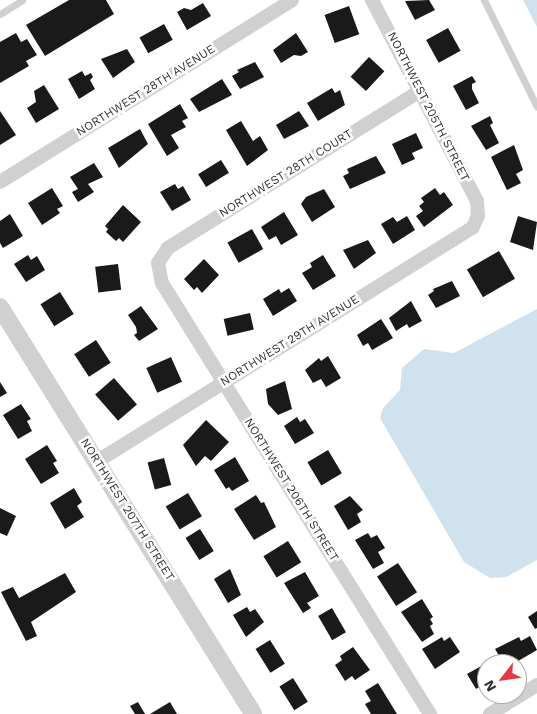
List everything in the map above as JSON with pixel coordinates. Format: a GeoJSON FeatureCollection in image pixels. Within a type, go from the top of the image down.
{"type":"FeatureCollection","features":[{"type":"Feature","properties":{"kind":"street","name":"NORTHWEST 28TH AVENUE"},"geometry":{"type":"LineString","coordinates":[[0,182],[292,0]]}},
{"type":"Feature","properties":{"kind":"street","name":"NORTHWEST 205TH STREET"},"geometry":{"type":"LineString","coordinates":[[372,0],[477,201],[478,216]]}},
{"type":"Feature","properties":{"kind":"street","name":"NORTHWEST 28TH COURT"},"geometry":{"type":"LineString","coordinates":[[158,263],[168,248],[420,91]]}},
{"type":"Feature","properties":{"kind":"street","name":"NORTHWEST 29TH AVENUE"},"geometry":{"type":"LineString","coordinates":[[96,462],[459,237],[473,227],[478,216]]}},
{"type":"Feature","properties":{"kind":"street","name":"NORTHWEST 206TH STREET"},"geometry":{"type":"LineString","coordinates":[[158,263],[162,283],[430,714]]}},
{"type":"Feature","properties":{"kind":"street","name":"NORTHWEST 207TH STREET"},"geometry":{"type":"LineString","coordinates":[[0,307],[253,714]]}},
{"type":"Feature","properties":{"kind":"street"},"geometry":{"type":"LineString","coordinates":[[490,714],[537,685]]}},
{"type":"Feature","properties":{"kind":"lane"},"geometry":{"type":"LineString","coordinates":[[0,14],[22,0]]}},
{"type":"Feature","properties":{"kind":"lane"},"geometry":{"type":"LineString","coordinates":[[484,0],[537,107]]}},
{"type":"Feature","properties":{"kind":"water"},"geometry":{"type":"Polygon","coordinates":[[[523,0],[537,0],[537,27],[523,0]]]}},
{"type":"Feature","properties":{"kind":"water"},"geometry":{"type":"Polygon","coordinates":[[[537,309],[537,560],[506,577],[490,578],[464,562],[380,418],[383,408],[400,390],[402,368],[424,349],[454,353],[537,309]]]}},
{"type":"Feature","properties":{"kind":"building"},"geometry":{"type":"Polygon","coordinates":[[[69,0],[106,0],[114,14],[45,56],[26,25],[69,0]]]}},
{"type":"Feature","properties":{"kind":"building"},"geometry":{"type":"Polygon","coordinates":[[[429,0],[435,10],[415,20],[405,1],[429,0]]]}},
{"type":"Feature","properties":{"kind":"building"},"geometry":{"type":"Polygon","coordinates":[[[203,3],[211,16],[187,30],[177,12],[184,8],[191,10],[203,3]]]}},
{"type":"Feature","properties":{"kind":"building"},"geometry":{"type":"Polygon","coordinates":[[[349,6],[359,34],[335,43],[325,15],[349,6]]]}},
{"type":"Feature","properties":{"kind":"building"},"geometry":{"type":"Polygon","coordinates":[[[164,24],[173,40],[148,53],[140,38],[164,24]]]}},
{"type":"Feature","properties":{"kind":"building"},"geometry":{"type":"Polygon","coordinates":[[[448,28],[461,51],[439,63],[426,40],[448,28]]]}},
{"type":"Feature","properties":{"kind":"building"},"geometry":{"type":"Polygon","coordinates":[[[16,33],[21,42],[27,39],[37,55],[26,61],[29,66],[0,83],[0,42],[16,33]]]}},
{"type":"Feature","properties":{"kind":"building"},"geometry":{"type":"Polygon","coordinates":[[[296,33],[308,52],[301,56],[294,55],[281,63],[273,50],[296,33]]]}},
{"type":"Feature","properties":{"kind":"building"},"geometry":{"type":"Polygon","coordinates":[[[127,49],[135,62],[113,78],[101,59],[127,49]]]}},
{"type":"Feature","properties":{"kind":"building"},"geometry":{"type":"Polygon","coordinates":[[[369,57],[384,71],[366,91],[351,77],[369,57]]]}},
{"type":"Feature","properties":{"kind":"building"},"geometry":{"type":"Polygon","coordinates":[[[255,62],[264,77],[240,89],[232,76],[239,72],[237,70],[255,62]]]}},
{"type":"Feature","properties":{"kind":"building"},"geometry":{"type":"Polygon","coordinates":[[[82,71],[85,76],[91,73],[93,77],[90,80],[95,89],[79,99],[68,79],[82,71]]]}},
{"type":"Feature","properties":{"kind":"building"},"geometry":{"type":"Polygon","coordinates":[[[472,76],[476,82],[472,84],[472,89],[479,103],[466,110],[453,86],[472,76]]]}},
{"type":"Feature","properties":{"kind":"building"},"geometry":{"type":"Polygon","coordinates":[[[222,79],[232,95],[199,112],[190,99],[222,79]]]}},
{"type":"Feature","properties":{"kind":"building"},"geometry":{"type":"Polygon","coordinates":[[[44,85],[59,109],[36,123],[27,108],[36,102],[34,91],[44,85]]]}},
{"type":"Feature","properties":{"kind":"building"},"geometry":{"type":"Polygon","coordinates":[[[332,88],[335,93],[340,90],[345,105],[318,121],[307,103],[332,88]]]}},
{"type":"Feature","properties":{"kind":"building"},"geometry":{"type":"Polygon","coordinates":[[[180,104],[188,118],[182,121],[186,127],[171,135],[179,148],[167,156],[148,124],[180,104]]]}},
{"type":"Feature","properties":{"kind":"building"},"geometry":{"type":"Polygon","coordinates":[[[0,111],[16,135],[0,145],[0,111]]]}},
{"type":"Feature","properties":{"kind":"building"},"geometry":{"type":"Polygon","coordinates":[[[299,111],[309,126],[284,139],[276,125],[299,111]]]}},
{"type":"Feature","properties":{"kind":"building"},"geometry":{"type":"Polygon","coordinates":[[[490,116],[493,123],[490,125],[499,143],[486,150],[471,126],[490,116]]]}},
{"type":"Feature","properties":{"kind":"building"},"geometry":{"type":"Polygon","coordinates":[[[241,121],[253,141],[260,136],[268,150],[247,166],[226,130],[241,121]]]}},
{"type":"Feature","properties":{"kind":"building"},"geometry":{"type":"Polygon","coordinates":[[[140,129],[148,144],[119,168],[108,148],[140,129]]]}},
{"type":"Feature","properties":{"kind":"building"},"geometry":{"type":"Polygon","coordinates":[[[416,133],[423,148],[412,153],[415,159],[402,165],[392,144],[416,133]]]}},
{"type":"Feature","properties":{"kind":"building"},"geometry":{"type":"Polygon","coordinates":[[[514,145],[523,170],[516,174],[521,183],[507,190],[491,157],[514,145]]]}},
{"type":"Feature","properties":{"kind":"building"},"geometry":{"type":"Polygon","coordinates":[[[376,156],[386,173],[350,189],[343,176],[349,173],[347,169],[376,156]]]}},
{"type":"Feature","properties":{"kind":"building"},"geometry":{"type":"Polygon","coordinates":[[[221,160],[229,173],[206,187],[198,174],[221,160]]]}},
{"type":"Feature","properties":{"kind":"building"},"geometry":{"type":"Polygon","coordinates":[[[94,163],[103,177],[88,184],[94,192],[78,202],[72,192],[78,189],[70,177],[94,163]]]}},
{"type":"Feature","properties":{"kind":"building"},"geometry":{"type":"Polygon","coordinates":[[[175,184],[178,189],[183,186],[191,200],[172,211],[160,192],[175,184]]]}},
{"type":"Feature","properties":{"kind":"building"},"geometry":{"type":"Polygon","coordinates":[[[52,188],[63,206],[57,209],[60,213],[42,225],[28,203],[52,188]]]}},
{"type":"Feature","properties":{"kind":"building"},"geometry":{"type":"Polygon","coordinates":[[[435,188],[440,195],[444,192],[453,205],[424,227],[416,216],[423,211],[419,206],[424,202],[421,198],[435,188]]]}},
{"type":"Feature","properties":{"kind":"building"},"geometry":{"type":"Polygon","coordinates":[[[324,189],[335,207],[312,222],[301,204],[306,197],[324,189]]]}},
{"type":"Feature","properties":{"kind":"building"},"geometry":{"type":"Polygon","coordinates":[[[123,205],[141,222],[123,242],[119,238],[116,241],[106,232],[108,229],[105,226],[123,205]]]}},
{"type":"Feature","properties":{"kind":"building"},"geometry":{"type":"Polygon","coordinates":[[[284,212],[298,235],[281,245],[276,236],[269,240],[261,227],[284,212]]]}},
{"type":"Feature","properties":{"kind":"building"},"geometry":{"type":"Polygon","coordinates":[[[10,214],[23,236],[3,248],[0,243],[0,221],[10,214]]]}},
{"type":"Feature","properties":{"kind":"building"},"geometry":{"type":"Polygon","coordinates":[[[407,216],[415,230],[393,244],[381,224],[393,217],[397,222],[407,216]]]}},
{"type":"Feature","properties":{"kind":"building"},"geometry":{"type":"Polygon","coordinates":[[[518,216],[537,222],[533,250],[510,242],[518,216]]]}},
{"type":"Feature","properties":{"kind":"building"},"geometry":{"type":"Polygon","coordinates":[[[252,229],[263,249],[239,263],[228,243],[252,229]]]}},
{"type":"Feature","properties":{"kind":"building"},"geometry":{"type":"Polygon","coordinates":[[[368,240],[376,253],[354,269],[343,250],[368,240]]]}},
{"type":"Feature","properties":{"kind":"building"},"geometry":{"type":"Polygon","coordinates":[[[499,251],[515,279],[483,297],[467,270],[499,251]]]}},
{"type":"Feature","properties":{"kind":"building"},"geometry":{"type":"Polygon","coordinates":[[[28,255],[31,260],[37,256],[45,270],[26,282],[14,264],[28,255]]]}},
{"type":"Feature","properties":{"kind":"building"},"geometry":{"type":"Polygon","coordinates":[[[323,255],[336,276],[313,290],[302,273],[312,267],[310,263],[323,255]]]}},
{"type":"Feature","properties":{"kind":"building"},"geometry":{"type":"Polygon","coordinates":[[[204,259],[219,275],[202,293],[197,287],[194,290],[184,279],[204,259]]]}},
{"type":"Feature","properties":{"kind":"building"},"geometry":{"type":"Polygon","coordinates":[[[118,264],[121,290],[98,293],[95,267],[118,264]]]}},
{"type":"Feature","properties":{"kind":"building"},"geometry":{"type":"Polygon","coordinates":[[[452,281],[460,296],[436,308],[428,295],[434,291],[433,289],[452,281]]]}},
{"type":"Feature","properties":{"kind":"building"},"geometry":{"type":"Polygon","coordinates":[[[289,288],[297,301],[273,316],[263,299],[279,289],[281,293],[289,288]]]}},
{"type":"Feature","properties":{"kind":"building"},"geometry":{"type":"Polygon","coordinates":[[[60,292],[74,314],[54,326],[40,304],[60,292]]]}},
{"type":"Feature","properties":{"kind":"building"},"geometry":{"type":"Polygon","coordinates":[[[411,301],[422,321],[409,328],[407,324],[396,331],[389,318],[411,301]]]}},
{"type":"Feature","properties":{"kind":"building"},"geometry":{"type":"Polygon","coordinates":[[[141,306],[158,329],[139,341],[134,335],[137,333],[136,327],[128,315],[141,306]]]}},
{"type":"Feature","properties":{"kind":"building"},"geometry":{"type":"Polygon","coordinates":[[[250,313],[254,330],[228,336],[224,319],[250,313]]]}},
{"type":"Feature","properties":{"kind":"building"},"geometry":{"type":"Polygon","coordinates":[[[381,319],[393,338],[372,350],[368,343],[363,346],[357,335],[381,319]]]}},
{"type":"Feature","properties":{"kind":"building"},"geometry":{"type":"Polygon","coordinates":[[[96,340],[111,363],[89,377],[74,354],[96,340]]]}},
{"type":"Feature","properties":{"kind":"building"},"geometry":{"type":"Polygon","coordinates":[[[328,356],[341,378],[326,387],[321,379],[313,383],[305,370],[319,358],[321,361],[328,356]]]}},
{"type":"Feature","properties":{"kind":"building"},"geometry":{"type":"Polygon","coordinates":[[[171,357],[182,382],[157,393],[146,368],[171,357]]]}},
{"type":"Feature","properties":{"kind":"building"},"geometry":{"type":"Polygon","coordinates":[[[114,378],[137,404],[118,421],[95,394],[114,378]]]}},
{"type":"Feature","properties":{"kind":"building"},"geometry":{"type":"Polygon","coordinates":[[[285,381],[292,409],[278,415],[268,404],[266,389],[285,381]]]}},
{"type":"Feature","properties":{"kind":"building"},"geometry":{"type":"Polygon","coordinates":[[[0,382],[7,393],[0,397],[0,382]]]}},
{"type":"Feature","properties":{"kind":"building"},"geometry":{"type":"Polygon","coordinates":[[[21,404],[31,419],[27,421],[32,431],[18,439],[3,415],[21,404]]]}},
{"type":"Feature","properties":{"kind":"building"},"geometry":{"type":"Polygon","coordinates":[[[297,417],[300,422],[305,419],[314,433],[295,444],[284,426],[297,417]]]}},
{"type":"Feature","properties":{"kind":"building"},"geometry":{"type":"Polygon","coordinates":[[[206,420],[229,442],[211,461],[205,456],[196,466],[183,445],[206,420]]]}},
{"type":"Feature","properties":{"kind":"building"},"geometry":{"type":"Polygon","coordinates":[[[47,445],[57,461],[53,463],[59,473],[41,484],[25,459],[47,445]]]}},
{"type":"Feature","properties":{"kind":"building"},"geometry":{"type":"Polygon","coordinates":[[[328,450],[342,473],[321,486],[307,462],[328,450]]]}},
{"type":"Feature","properties":{"kind":"building"},"geometry":{"type":"Polygon","coordinates":[[[235,457],[249,481],[232,491],[229,487],[226,489],[214,470],[235,457]]]}},
{"type":"Feature","properties":{"kind":"building"},"geometry":{"type":"Polygon","coordinates":[[[164,458],[171,485],[155,489],[148,462],[164,458]]]}},
{"type":"Feature","properties":{"kind":"building"},"geometry":{"type":"Polygon","coordinates":[[[74,488],[82,502],[77,506],[84,517],[65,529],[50,503],[74,488]]]}},
{"type":"Feature","properties":{"kind":"building"},"geometry":{"type":"Polygon","coordinates":[[[188,493],[202,516],[180,530],[166,506],[188,493]]]}},
{"type":"Feature","properties":{"kind":"building"},"geometry":{"type":"Polygon","coordinates":[[[256,495],[261,503],[264,502],[276,527],[254,540],[234,509],[256,495]]]}},
{"type":"Feature","properties":{"kind":"building"},"geometry":{"type":"Polygon","coordinates":[[[350,496],[363,510],[357,514],[361,522],[348,530],[334,506],[350,496]]]}},
{"type":"Feature","properties":{"kind":"building"},"geometry":{"type":"Polygon","coordinates":[[[0,508],[16,516],[7,536],[0,533],[0,508]]]}},
{"type":"Feature","properties":{"kind":"building"},"geometry":{"type":"Polygon","coordinates":[[[200,529],[214,551],[199,560],[186,538],[200,529]]]}},
{"type":"Feature","properties":{"kind":"building"},"geometry":{"type":"Polygon","coordinates":[[[368,533],[371,538],[377,535],[385,548],[378,552],[384,563],[373,569],[355,540],[368,533]]]}},
{"type":"Feature","properties":{"kind":"building"},"geometry":{"type":"Polygon","coordinates":[[[288,541],[301,562],[277,578],[263,556],[288,541]]]}},
{"type":"Feature","properties":{"kind":"building"},"geometry":{"type":"Polygon","coordinates":[[[398,563],[417,592],[396,606],[377,577],[398,563]]]}},
{"type":"Feature","properties":{"kind":"building"},"geometry":{"type":"Polygon","coordinates":[[[230,569],[241,595],[228,603],[214,579],[230,569]]]}},
{"type":"Feature","properties":{"kind":"building"},"geometry":{"type":"Polygon","coordinates":[[[305,572],[319,596],[307,603],[311,608],[303,613],[284,583],[305,572]]]}},
{"type":"Feature","properties":{"kind":"building"},"geometry":{"type":"Polygon","coordinates":[[[65,573],[76,592],[31,622],[37,636],[26,641],[1,592],[13,587],[19,598],[65,573]]]}},
{"type":"Feature","properties":{"kind":"building"},"geometry":{"type":"Polygon","coordinates":[[[422,599],[433,617],[430,619],[433,624],[430,626],[434,634],[422,642],[401,612],[422,599]]]}},
{"type":"Feature","properties":{"kind":"building"},"geometry":{"type":"Polygon","coordinates":[[[247,607],[250,612],[255,609],[264,622],[246,637],[233,615],[247,607]]]}},
{"type":"Feature","properties":{"kind":"building"},"geometry":{"type":"Polygon","coordinates":[[[332,608],[346,632],[332,640],[318,616],[332,608]]]}},
{"type":"Feature","properties":{"kind":"building"},"geometry":{"type":"Polygon","coordinates":[[[537,611],[537,628],[535,629],[528,617],[537,611]]]}},
{"type":"Feature","properties":{"kind":"building"},"geometry":{"type":"Polygon","coordinates":[[[530,636],[537,650],[527,656],[527,654],[498,654],[495,649],[519,637],[521,641],[530,636]]]}},
{"type":"Feature","properties":{"kind":"building"},"geometry":{"type":"Polygon","coordinates":[[[442,637],[444,641],[450,637],[460,652],[435,669],[422,649],[442,637]]]}},
{"type":"Feature","properties":{"kind":"building"},"geometry":{"type":"Polygon","coordinates":[[[270,640],[285,664],[270,673],[256,649],[270,640]]]}},
{"type":"Feature","properties":{"kind":"building"},"geometry":{"type":"Polygon","coordinates":[[[353,647],[370,670],[355,680],[352,676],[345,681],[335,665],[342,660],[340,656],[353,647]]]}},
{"type":"Feature","properties":{"kind":"building"},"geometry":{"type":"Polygon","coordinates":[[[477,668],[477,688],[476,689],[467,674],[477,668]]]}},
{"type":"Feature","properties":{"kind":"building"},"geometry":{"type":"Polygon","coordinates":[[[293,678],[308,702],[294,710],[279,686],[293,678]]]}},
{"type":"Feature","properties":{"kind":"building"},"geometry":{"type":"Polygon","coordinates":[[[378,683],[397,714],[371,714],[365,704],[371,701],[365,691],[378,683]]]}},
{"type":"Feature","properties":{"kind":"building"},"geometry":{"type":"Polygon","coordinates":[[[138,702],[145,714],[135,714],[130,706],[138,702]]]}},
{"type":"Feature","properties":{"kind":"building"},"geometry":{"type":"Polygon","coordinates":[[[170,702],[177,714],[150,714],[170,702]]]}}]}
